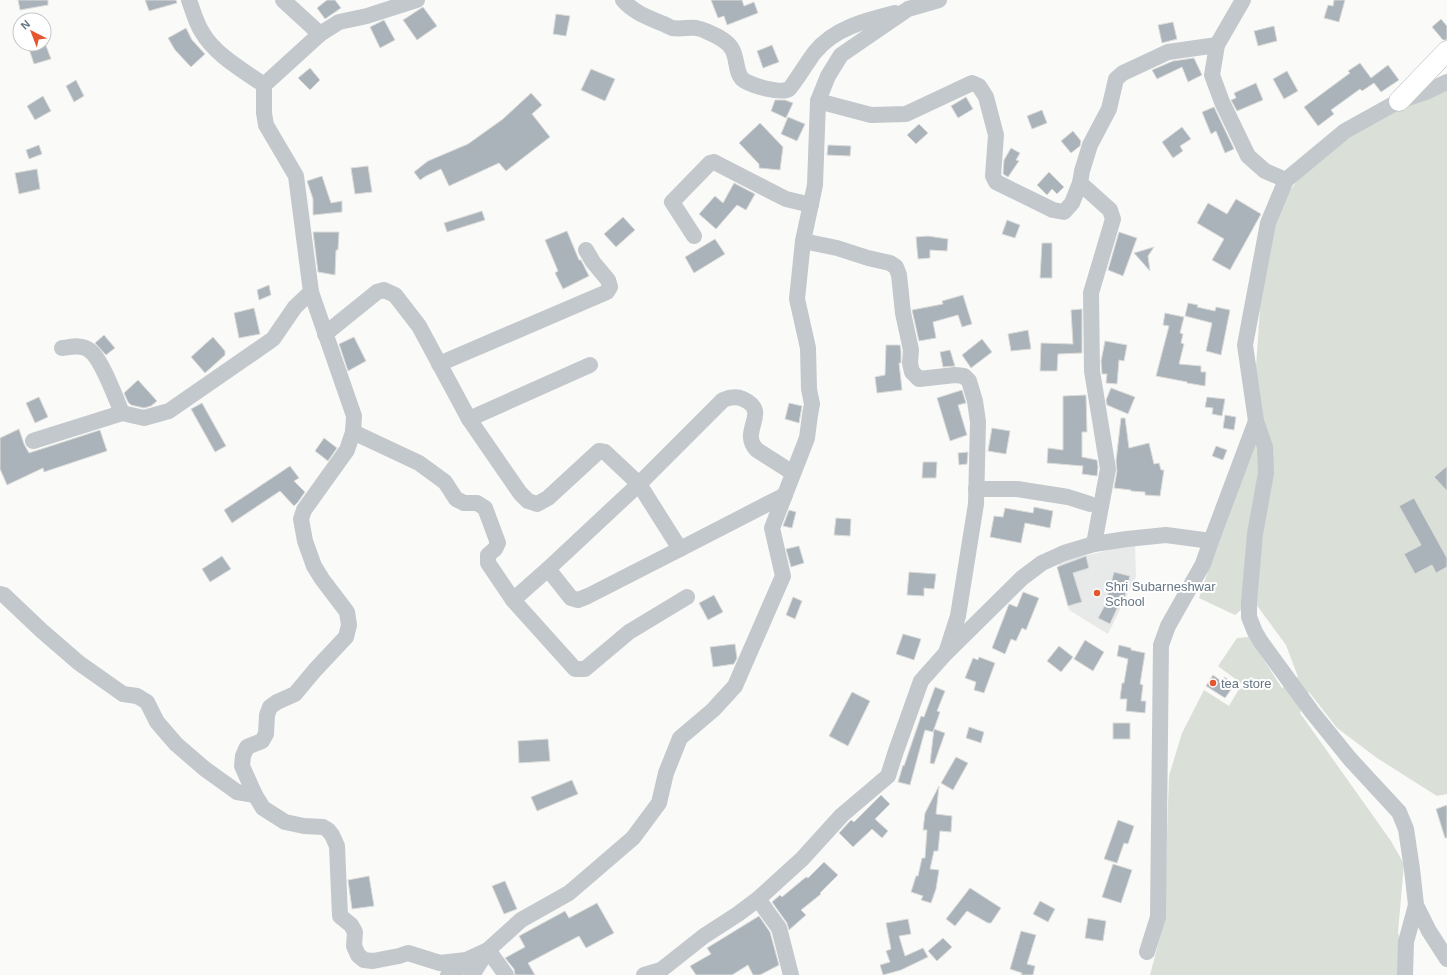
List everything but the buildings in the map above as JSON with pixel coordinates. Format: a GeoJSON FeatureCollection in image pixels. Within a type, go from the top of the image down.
{"type":"FeatureCollection","features":[{"type":"Feature","properties":{"kind":"main road"},"geometry":{"type":"LineString","coordinates":[[1399,101],[1447,51]]}},
{"type":"Feature","properties":{"kind":"street"},"geometry":{"type":"LineString","coordinates":[[189,0],[202,32],[210,44],[264,85]]}},
{"type":"Feature","properties":{"kind":"street"},"geometry":{"type":"LineString","coordinates":[[283,0],[320,34]]}},
{"type":"Feature","properties":{"kind":"street"},"geometry":{"type":"LineString","coordinates":[[417,0],[367,16],[338,22],[320,34],[264,85],[264,113],[266,125],[296,176],[311,292],[354,416],[353,432],[347,450],[304,510],[301,519],[305,541],[314,566],[322,580],[347,612],[348,626],[346,637],[295,694],[277,702],[270,707],[267,715],[266,734],[262,741],[248,747],[243,756],[242,766],[255,795],[263,808],[285,822],[304,826],[323,827],[332,835],[337,846],[340,916],[351,925],[355,932],[354,946],[358,955],[364,960],[373,961],[408,953],[440,962],[453,962],[466,960],[488,950]]}},
{"type":"Feature","properties":{"kind":"street"},"geometry":{"type":"LineString","coordinates":[[623,0],[628,6],[640,14],[672,28],[691,26],[702,29],[725,41],[732,48],[738,74],[744,81],[755,86],[782,92],[790,89],[816,50],[833,36],[859,23],[938,0]]}},
{"type":"Feature","properties":{"kind":"street"},"geometry":{"type":"LineString","coordinates":[[1243,0],[1217,45],[1212,75],[1222,102],[1248,156],[1265,171],[1286,180]]}},
{"type":"Feature","properties":{"kind":"street"},"geometry":{"type":"LineString","coordinates":[[448,975],[488,950],[521,920],[569,893],[633,838],[659,803],[666,773],[680,738],[713,710],[735,686],[783,576],[772,528],[807,438],[812,404],[809,389],[808,348],[797,299],[804,241],[815,185],[818,101],[828,76],[841,55],[908,9]]}},
{"type":"Feature","properties":{"kind":"street"},"geometry":{"type":"LineString","coordinates":[[818,101],[871,115],[906,114],[972,82],[979,86],[986,97],[996,136],[993,176],[996,182],[1053,210],[1064,212],[1072,203],[1080,183],[1090,145],[1110,108],[1116,79],[1123,73],[1168,52],[1217,45]]}},
{"type":"Feature","properties":{"kind":"street"},"geometry":{"type":"LineString","coordinates":[[1447,82],[1426,92],[1399,101],[1345,131],[1286,180],[1268,223],[1245,345],[1256,421],[1265,446],[1266,473],[1255,534],[1249,617],[1261,642],[1312,712],[1350,759],[1399,812],[1406,829],[1416,905],[1429,931],[1447,959]]}},
{"type":"Feature","properties":{"kind":"street"},"geometry":{"type":"LineString","coordinates":[[694,236],[672,202],[710,163],[714,162],[786,200],[811,205]]}},
{"type":"Feature","properties":{"kind":"street"},"geometry":{"type":"LineString","coordinates":[[1080,183],[1110,210],[1113,218],[1091,293],[1092,371],[1108,469],[1094,544]]}},
{"type":"Feature","properties":{"kind":"street"},"geometry":{"type":"LineString","coordinates":[[804,241],[837,248],[890,263],[896,267],[899,275],[903,313],[911,350],[910,363],[912,372],[919,378],[955,375],[964,376],[969,381],[975,401],[978,422],[976,504],[958,616],[945,654]]}},
{"type":"Feature","properties":{"kind":"street"},"geometry":{"type":"LineString","coordinates":[[439,364],[606,292],[610,287],[608,280],[593,262],[586,250]]}},
{"type":"Feature","properties":{"kind":"street"},"geometry":{"type":"LineString","coordinates":[[325,334],[377,292],[384,290],[395,295],[419,326],[469,419],[520,493],[528,501],[537,504],[548,498],[599,451],[605,452],[639,484],[680,549]]}},
{"type":"Feature","properties":{"kind":"street"},"geometry":{"type":"LineString","coordinates":[[33,441],[122,413],[144,418],[169,411],[273,339],[295,307],[311,292]]}},
{"type":"Feature","properties":{"kind":"street"},"geometry":{"type":"LineString","coordinates":[[62,348],[81,346],[90,350],[97,358],[122,413]]}},
{"type":"Feature","properties":{"kind":"street"},"geometry":{"type":"LineString","coordinates":[[469,419],[590,365]]}},
{"type":"Feature","properties":{"kind":"street"},"geometry":{"type":"LineString","coordinates":[[513,600],[639,484],[723,400],[730,397],[739,398],[748,402],[754,408],[756,415],[750,435],[752,445],[757,450],[793,473]]}},
{"type":"Feature","properties":{"kind":"street"},"geometry":{"type":"LineString","coordinates":[[1147,952],[1158,917],[1161,645],[1168,626],[1203,564],[1256,421]]}},
{"type":"Feature","properties":{"kind":"street"},"geometry":{"type":"LineString","coordinates":[[353,432],[419,463],[445,482],[456,499],[464,503],[477,503],[485,508],[498,543],[495,549],[488,555],[488,563],[513,600],[575,669],[585,670],[629,632],[687,597]]}},
{"type":"Feature","properties":{"kind":"street"},"geometry":{"type":"LineString","coordinates":[[976,489],[1017,489],[1068,497],[1090,504]]}},
{"type":"Feature","properties":{"kind":"street"},"geometry":{"type":"LineString","coordinates":[[548,569],[571,598],[578,600],[784,495]]}},
{"type":"Feature","properties":{"kind":"street"},"geometry":{"type":"LineString","coordinates":[[644,975],[661,970],[704,936],[758,899],[802,859],[842,814],[888,776],[921,681],[945,654],[1022,578],[1042,563],[1064,553],[1094,544],[1166,535],[1211,541]]}},
{"type":"Feature","properties":{"kind":"street"},"geometry":{"type":"LineString","coordinates":[[0,594],[4,595],[79,663],[123,694],[137,696],[147,702],[157,722],[176,744],[205,769],[237,792],[255,795]]}},
{"type":"Feature","properties":{"kind":"street"},"geometry":{"type":"LineString","coordinates":[[758,899],[779,928],[791,975]]}},
{"type":"Feature","properties":{"kind":"street"},"geometry":{"type":"LineString","coordinates":[[1405,975],[1406,942],[1416,905]]}},
{"type":"Feature","properties":{"kind":"street"},"geometry":{"type":"LineString","coordinates":[[472,975],[488,950]]}},
{"type":"Feature","properties":{"kind":"street"},"geometry":{"type":"LineString","coordinates":[[488,950],[506,975]]}},
{"type":"Feature","properties":{"kind":"shaded area"},"geometry":{"type":"Polygon","coordinates":[[[1447,87],[1447,794],[1437,796],[1377,758],[1337,728],[1309,692],[1300,713],[1391,841],[1404,864],[1398,932],[1408,975],[1150,975],[1164,922],[1169,776],[1182,733],[1204,690],[1229,706],[1242,684],[1218,666],[1237,638],[1249,637],[1282,688],[1298,677],[1286,645],[1253,600],[1235,615],[1199,598],[1251,441],[1262,279],[1279,205],[1309,165],[1357,132],[1421,98],[1447,87]]]}},
{"type":"Feature","properties":{"kind":"shaded area","name":"Shri Subarneshwar School"},"geometry":{"type":"Polygon","coordinates":[[[1135,544],[1136,577],[1108,634],[1069,610],[1058,562],[1135,544]]]}},
{"type":"Feature","properties":{"kind":"place","name":"Shri Subarneshwar School"},"geometry":{"type":"Point","coordinates":[1097,593]}},
{"type":"Feature","properties":{"kind":"place","name":"tea store"},"geometry":{"type":"Point","coordinates":[1213,683]}}]}
